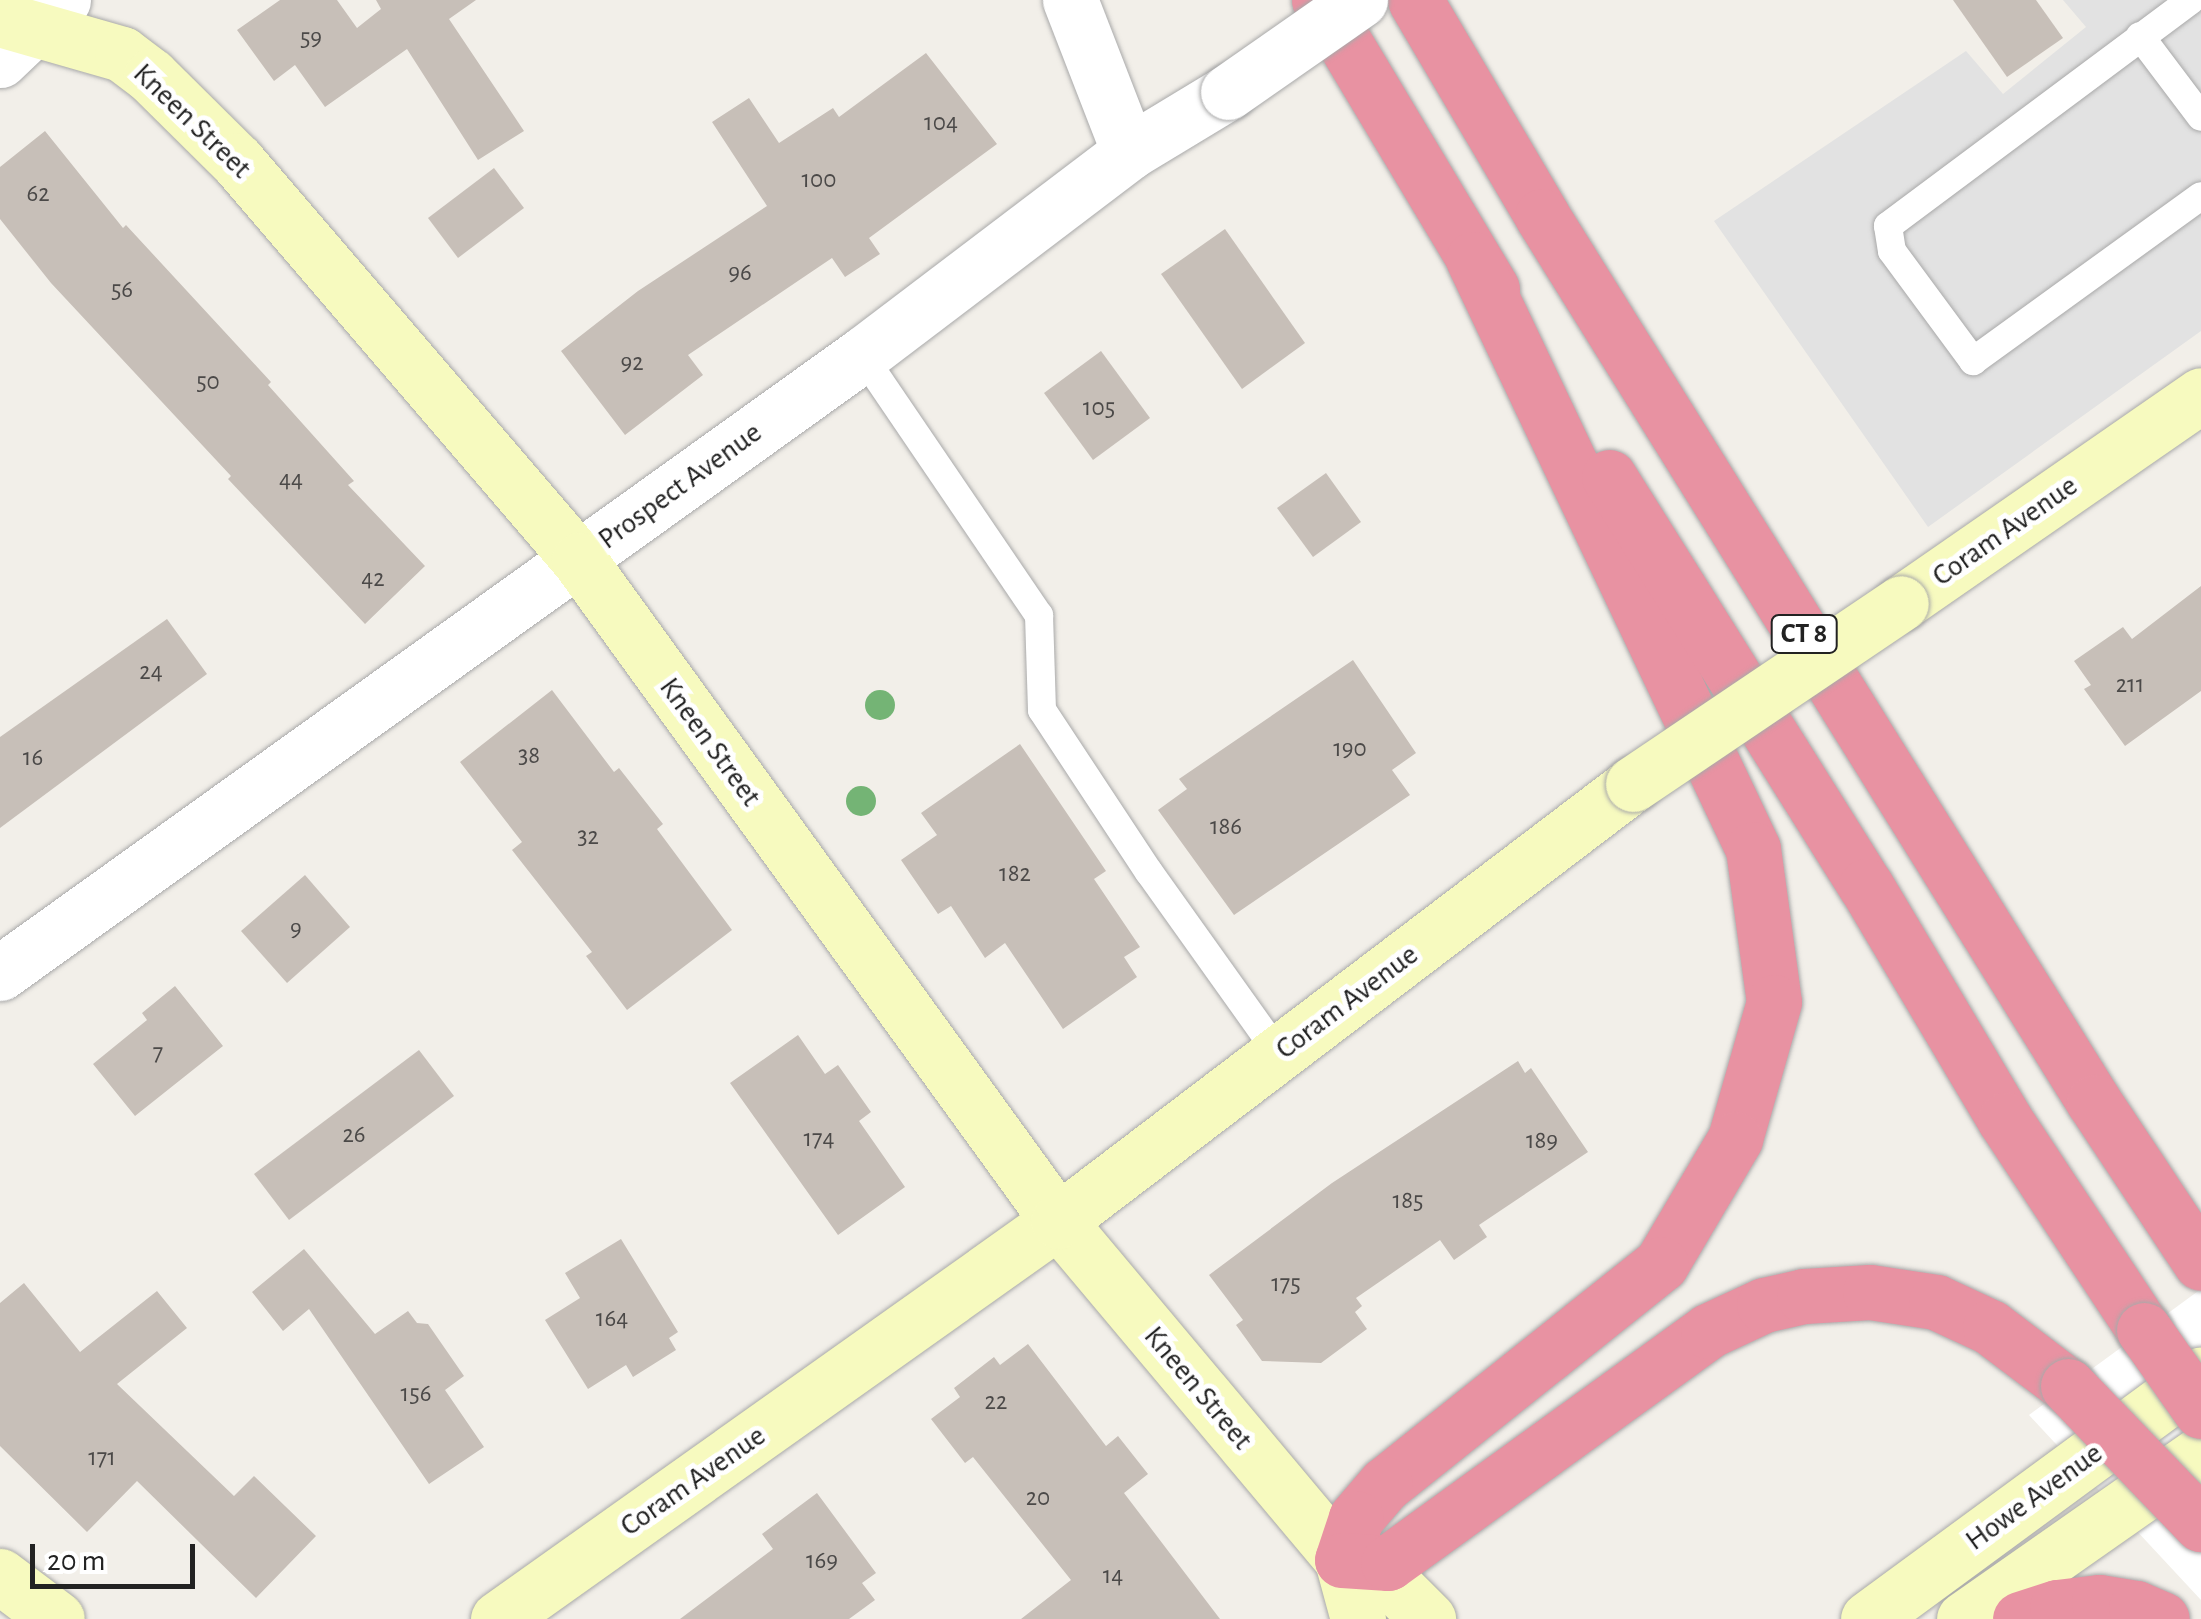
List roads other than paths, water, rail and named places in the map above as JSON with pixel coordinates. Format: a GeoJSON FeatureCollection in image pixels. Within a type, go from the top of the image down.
{"type":"FeatureCollection","features":[{"type":"Feature","properties":{"kind":"highway","name":"CT 8"},"geometry":{"type":"LineString","coordinates":[[1319,0],[1472,259],[1866,886],[2005,1120],[2201,1411]]}},
{"type":"Feature","properties":{"kind":"highway","name":"CT 8"},"geometry":{"type":"LineString","coordinates":[[1414,0],[1563,250],[2094,1102],[2201,1263]]}},
{"type":"Feature","properties":{"kind":"highway"},"geometry":{"type":"LineString","coordinates":[[1472,259],[1753,849],[1774,1002],[1735,1138],[1661,1264],[1385,1484],[1356,1518],[1342,1560],[1388,1563],[1708,1331],[1764,1305],[1826,1292],[1870,1292],[1936,1302],[1990,1327],[2068,1386],[2201,1524]]}},
{"type":"Feature","properties":{"kind":"highway"},"geometry":{"type":"LineString","coordinates":[[2020,1619],[2057,1607],[2098,1602],[2136,1608],[2162,1619]]}},
{"type":"Feature","properties":{"kind":"street"},"geometry":{"type":"LineString","coordinates":[[1070,0],[1129,152]]}},
{"type":"Feature","properties":{"kind":"street","name":"Prospect Avenue"},"geometry":{"type":"LineString","coordinates":[[0,973],[862,355],[1129,152],[1228,92],[1360,0]]}},
{"type":"Feature","properties":{"kind":"street","name":"Kneen Street"},"geometry":{"type":"LineString","coordinates":[[24,26],[122,54],[164,88],[238,161],[578,560],[1058,1221],[1342,1560],[1358,1619]]}},
{"type":"Feature","properties":{"kind":"street","name":"Coram Avenue"},"geometry":{"type":"LineString","coordinates":[[498,1619],[1058,1221],[1633,784],[2201,395]]}},
{"type":"Feature","properties":{"kind":"street","name":"Howe Avenue"},"geometry":{"type":"LineString","coordinates":[[1868,1619],[2201,1374]]}},
{"type":"Feature","properties":{"kind":"street","name":"Howe Avenue"},"geometry":{"type":"LineString","coordinates":[[1964,1619],[2201,1453]]}},
{"type":"Feature","properties":{"kind":"street","name":"Kneen Street"},"geometry":{"type":"LineString","coordinates":[[1342,1560],[1388,1579],[1428,1619]]}},
{"type":"Feature","properties":{"kind":"street"},"geometry":{"type":"LineString","coordinates":[[0,1576],[57,1619]]}},
{"type":"Feature","properties":{"kind":"lane"},"geometry":{"type":"LineString","coordinates":[[2191,0],[1888,226],[1892,250],[1973,362],[2201,196]]}},
{"type":"Feature","properties":{"kind":"lane"},"geometry":{"type":"LineString","coordinates":[[2140,36],[2201,117]]}},
{"type":"Feature","properties":{"kind":"lane"},"geometry":{"type":"LineString","coordinates":[[862,355],[1039,614],[1042,710],[1149,872],[1279,1054]]}}]}
